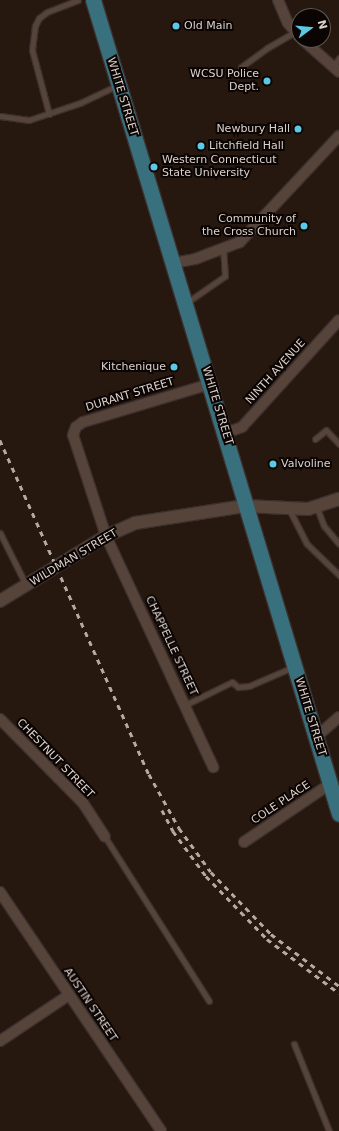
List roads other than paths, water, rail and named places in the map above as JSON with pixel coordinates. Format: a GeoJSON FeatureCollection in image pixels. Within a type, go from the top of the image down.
{"type":"FeatureCollection","features":[{"type":"Feature","properties":{"kind":"main road","name":"WHITE STREET"},"geometry":{"type":"LineString","coordinates":[[92,0],[186,303],[245,506],[339,814]]}},
{"type":"Feature","properties":{"kind":"street"},"geometry":{"type":"LineString","coordinates":[[278,0],[291,27]]}},
{"type":"Feature","properties":{"kind":"street"},"geometry":{"type":"LineString","coordinates":[[312,48],[336,69]]}},
{"type":"Feature","properties":{"kind":"street"},"geometry":{"type":"LineString","coordinates":[[173,263],[223,250],[247,237],[339,136]]}},
{"type":"Feature","properties":{"kind":"street","name":"NINTH AVENUE"},"geometry":{"type":"LineString","coordinates":[[225,433],[242,427],[339,320]]}},
{"type":"Feature","properties":{"kind":"street","name":"DURANT STREET"},"geometry":{"type":"LineString","coordinates":[[106,536],[73,435],[76,427],[83,422],[144,402],[210,384]]}},
{"type":"Feature","properties":{"kind":"street"},"geometry":{"type":"LineString","coordinates":[[317,508],[339,499]]}},
{"type":"Feature","properties":{"kind":"street","name":"WILDMAN STREET"},"geometry":{"type":"LineString","coordinates":[[0,601],[106,536],[135,523],[245,506],[289,509],[317,508]]}},
{"type":"Feature","properties":{"kind":"street","name":"CHAPPELLE STREET"},"geometry":{"type":"LineString","coordinates":[[106,536],[213,766]]}},
{"type":"Feature","properties":{"kind":"street"},"geometry":{"type":"LineString","coordinates":[[316,737],[339,717]]}},
{"type":"Feature","properties":{"kind":"street","name":"CHESTNUT STREET"},"geometry":{"type":"LineString","coordinates":[[0,719],[83,803],[105,837]]}},
{"type":"Feature","properties":{"kind":"street","name":"COLE PLACE"},"geometry":{"type":"LineString","coordinates":[[244,842],[330,784]]}},
{"type":"Feature","properties":{"kind":"street","name":"AUSTIN STREET"},"geometry":{"type":"LineString","coordinates":[[0,892],[69,996],[162,1131]]}},
{"type":"Feature","properties":{"kind":"street"},"geometry":{"type":"LineString","coordinates":[[0,1040],[69,996]]}},
{"type":"Feature","properties":{"kind":"lane"},"geometry":{"type":"LineString","coordinates":[[49,114],[32,50],[36,26],[39,18],[47,12],[57,6],[78,0]]}},
{"type":"Feature","properties":{"kind":"lane"},"geometry":{"type":"LineString","coordinates":[[241,67],[266,48],[291,37]]}},
{"type":"Feature","properties":{"kind":"lane"},"geometry":{"type":"LineString","coordinates":[[336,69],[339,58]]}},
{"type":"Feature","properties":{"kind":"lane"},"geometry":{"type":"LineString","coordinates":[[0,116],[29,120],[49,114],[118,84]]}},
{"type":"Feature","properties":{"kind":"lane"},"geometry":{"type":"LineString","coordinates":[[186,303],[225,276],[223,250]]}},
{"type":"Feature","properties":{"kind":"lane"},"geometry":{"type":"LineString","coordinates":[[315,439],[326,430],[339,444]]}},
{"type":"Feature","properties":{"kind":"lane"},"geometry":{"type":"LineString","coordinates":[[317,508],[328,532],[339,544]]}},
{"type":"Feature","properties":{"kind":"lane"},"geometry":{"type":"LineString","coordinates":[[289,509],[307,544],[339,575]]}},
{"type":"Feature","properties":{"kind":"lane"},"geometry":{"type":"LineString","coordinates":[[0,533],[26,586]]}},
{"type":"Feature","properties":{"kind":"lane"},"geometry":{"type":"LineString","coordinates":[[185,705],[232,682],[238,687],[249,686],[294,666]]}},
{"type":"Feature","properties":{"kind":"lane"},"geometry":{"type":"LineString","coordinates":[[105,837],[209,1001]]}},
{"type":"Feature","properties":{"kind":"lane"},"geometry":{"type":"LineString","coordinates":[[294,1044],[329,1131]]}},
{"type":"Feature","properties":{"kind":"railway"},"geometry":{"type":"LineString","coordinates":[[0,440],[149,774],[179,828],[211,872],[271,934],[339,986]]}},
{"type":"Feature","properties":{"kind":"railway"},"geometry":{"type":"LineString","coordinates":[[162,810],[173,831],[206,876],[267,939],[339,993]]}},
{"type":"Feature","properties":{"kind":"place","name":"Old Main"},"geometry":{"type":"Point","coordinates":[176,26]}},
{"type":"Feature","properties":{"kind":"place","name":"WCSU Police Dept."},"geometry":{"type":"Point","coordinates":[267,81]}},
{"type":"Feature","properties":{"kind":"place","name":"Newbury Hall"},"geometry":{"type":"Point","coordinates":[298,129]}},
{"type":"Feature","properties":{"kind":"place","name":"Litchfield Hall"},"geometry":{"type":"Point","coordinates":[201,146]}},
{"type":"Feature","properties":{"kind":"place","name":"Western Connecticut State University"},"geometry":{"type":"Point","coordinates":[154,167]}},
{"type":"Feature","properties":{"kind":"place","name":"Community of the Cross Church"},"geometry":{"type":"Point","coordinates":[304,226]}},
{"type":"Feature","properties":{"kind":"place","name":"Kitchenique"},"geometry":{"type":"Point","coordinates":[174,367]}},
{"type":"Feature","properties":{"kind":"place","name":"Valvoline"},"geometry":{"type":"Point","coordinates":[273,464]}}]}
